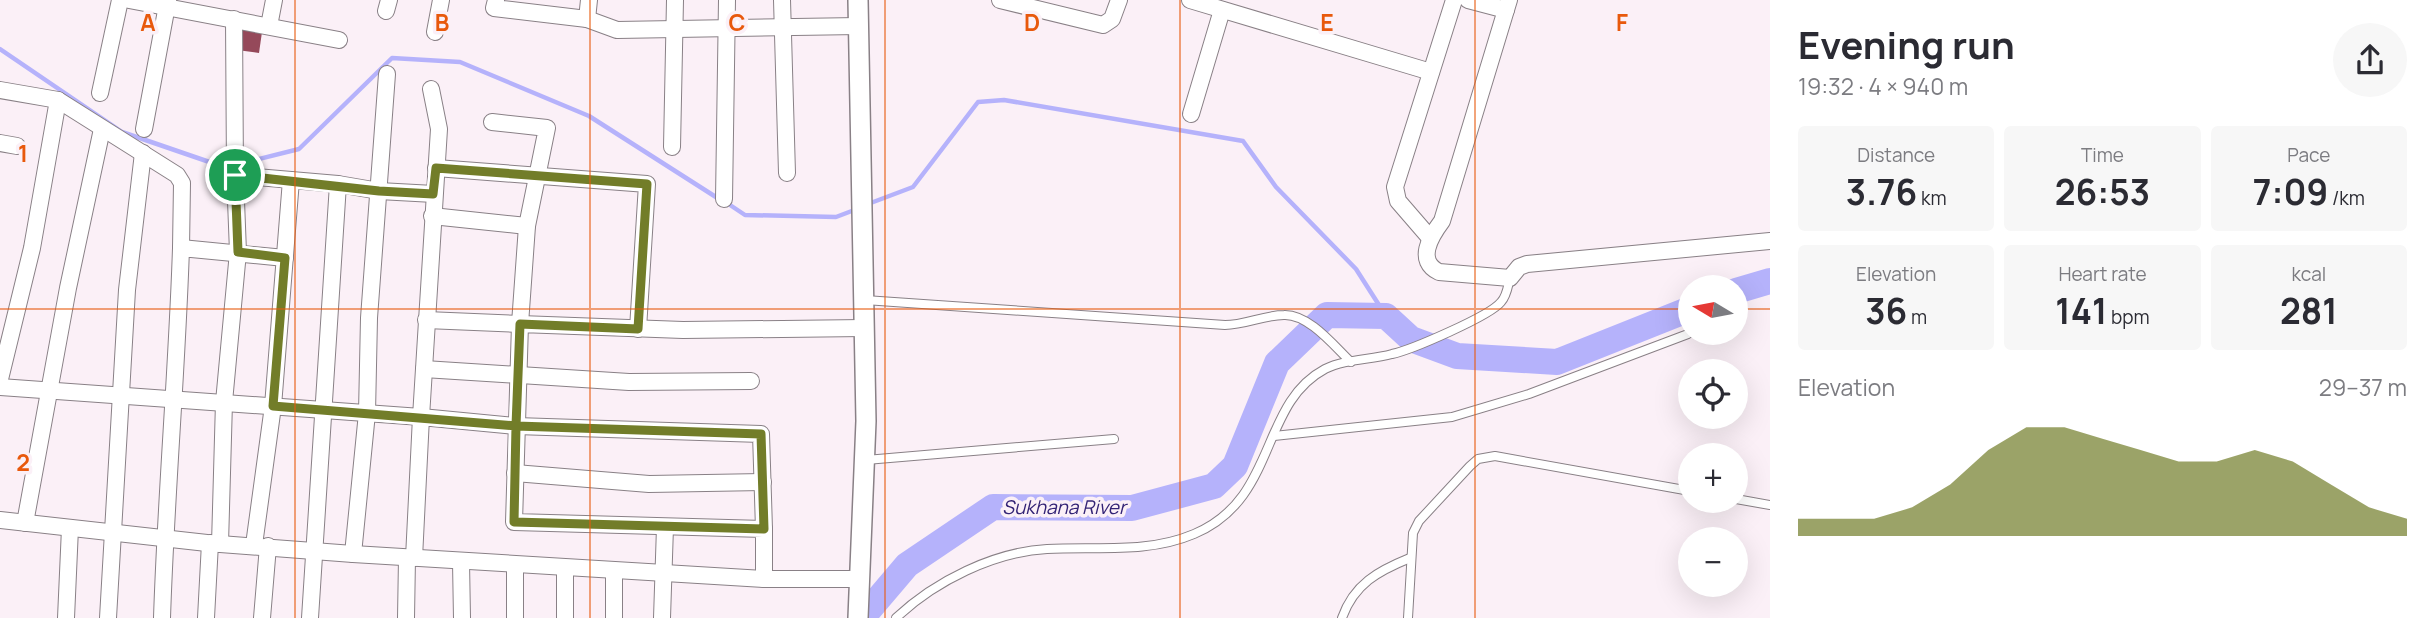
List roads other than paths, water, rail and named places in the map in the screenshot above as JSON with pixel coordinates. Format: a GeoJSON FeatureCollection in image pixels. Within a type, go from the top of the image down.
{"type":"FeatureCollection","features":[{"type":"Feature","properties":{"kind":"street"},"geometry":{"type":"LineString","coordinates":[[100,93],[120,0]]}},
{"type":"Feature","properties":{"kind":"street"},"geometry":{"type":"LineString","coordinates":[[129,0],[167,4],[339,40]]}},
{"type":"Feature","properties":{"kind":"street"},"geometry":{"type":"LineString","coordinates":[[269,26],[274,0]]}},
{"type":"Feature","properties":{"kind":"street"},"geometry":{"type":"LineString","coordinates":[[435,32],[441,0]]}},
{"type":"Feature","properties":{"kind":"street"},"geometry":{"type":"LineString","coordinates":[[496,0],[494,8],[587,19],[617,30],[859,26]]}},
{"type":"Feature","properties":{"kind":"street"},"geometry":{"type":"LineString","coordinates":[[587,19],[589,0]]}},
{"type":"Feature","properties":{"kind":"street"},"geometry":{"type":"LineString","coordinates":[[672,147],[675,0]]}},
{"type":"Feature","properties":{"kind":"street"},"geometry":{"type":"LineString","coordinates":[[724,199],[727,0]]}},
{"type":"Feature","properties":{"kind":"street"},"geometry":{"type":"LineString","coordinates":[[782,0],[787,173]]}},
{"type":"Feature","properties":{"kind":"street"},"geometry":{"type":"LineString","coordinates":[[858,0],[864,300],[864,460],[858,615]]}},
{"type":"Feature","properties":{"kind":"street"},"geometry":{"type":"LineString","coordinates":[[1000,0],[1104,25],[1112,19],[1119,0]]}},
{"type":"Feature","properties":{"kind":"street"},"geometry":{"type":"LineString","coordinates":[[1189,0],[1431,72]]}},
{"type":"Feature","properties":{"kind":"street"},"geometry":{"type":"LineString","coordinates":[[1430,238],[1398,201],[1395,187],[1454,0]]}},
{"type":"Feature","properties":{"kind":"street"},"geometry":{"type":"LineString","coordinates":[[1468,0],[1507,5],[1442,222],[1430,238],[1427,260],[1430,267],[1439,272],[1510,278],[1519,267],[1527,264],[1770,241]]}},
{"type":"Feature","properties":{"kind":"street"},"geometry":{"type":"LineString","coordinates":[[144,129],[167,4]]}},
{"type":"Feature","properties":{"kind":"street"},"geometry":{"type":"LineString","coordinates":[[1191,114],[1222,10]]}},
{"type":"Feature","properties":{"kind":"street"},"geometry":{"type":"LineString","coordinates":[[206,618],[215,543],[224,402],[238,252],[234,19]]}},
{"type":"Feature","properties":{"kind":"street"},"geometry":{"type":"LineString","coordinates":[[354,554],[367,413],[369,318],[387,74]]}},
{"type":"Feature","properties":{"kind":"street"},"geometry":{"type":"LineString","coordinates":[[406,618],[439,129],[431,89]]}},
{"type":"Feature","properties":{"kind":"street"},"geometry":{"type":"LineString","coordinates":[[0,90],[58,100],[177,175],[182,183],[176,399],[165,538],[162,618]]}},
{"type":"Feature","properties":{"kind":"street"},"geometry":{"type":"LineString","coordinates":[[0,379],[32,248],[58,100]]}},
{"type":"Feature","properties":{"kind":"street"},"geometry":{"type":"LineString","coordinates":[[492,122],[547,128],[527,226],[520,324],[514,522],[764,529]]}},
{"type":"Feature","properties":{"kind":"street"},"geometry":{"type":"LineString","coordinates":[[24,523],[102,129]]}},
{"type":"Feature","properties":{"kind":"street"},"geometry":{"type":"LineString","coordinates":[[0,143],[17,146]]}},
{"type":"Feature","properties":{"kind":"street"},"geometry":{"type":"LineString","coordinates":[[108,618],[127,290],[142,153]]}},
{"type":"Feature","properties":{"kind":"street"},"geometry":{"type":"LineString","coordinates":[[436,168],[647,184],[638,329]]}},
{"type":"Feature","properties":{"kind":"street"},"geometry":{"type":"LineString","coordinates":[[235,175],[338,184],[379,191],[433,194]]}},
{"type":"Feature","properties":{"kind":"street"},"geometry":{"type":"LineString","coordinates":[[262,618],[261,546],[291,180]]}},
{"type":"Feature","properties":{"kind":"street"},"geometry":{"type":"LineString","coordinates":[[310,618],[312,549],[338,184]]}},
{"type":"Feature","properties":{"kind":"street"},"geometry":{"type":"LineString","coordinates":[[432,216],[527,226]]}},
{"type":"Feature","properties":{"kind":"street"},"geometry":{"type":"LineString","coordinates":[[181,248],[285,258]]}},
{"type":"Feature","properties":{"kind":"street"},"geometry":{"type":"LineString","coordinates":[[426,320],[638,329],[864,328]]}},
{"type":"Feature","properties":{"kind":"street"},"geometry":{"type":"LineString","coordinates":[[424,369],[658,383],[751,381]]}},
{"type":"Feature","properties":{"kind":"street"},"geometry":{"type":"LineString","coordinates":[[0,387],[516,426],[761,434],[764,579]]}},
{"type":"Feature","properties":{"kind":"street"},"geometry":{"type":"LineString","coordinates":[[515,473],[649,484],[763,482]]}},
{"type":"Feature","properties":{"kind":"street"},"geometry":{"type":"LineString","coordinates":[[0,520],[215,543],[461,562],[764,579],[860,579]]}},
{"type":"Feature","properties":{"kind":"street"},"geometry":{"type":"LineString","coordinates":[[662,618],[665,527]]}},
{"type":"Feature","properties":{"kind":"street"},"geometry":{"type":"LineString","coordinates":[[66,618],[69,528]]}},
{"type":"Feature","properties":{"kind":"street"},"geometry":{"type":"LineString","coordinates":[[461,562],[462,618]]}},
{"type":"Feature","properties":{"kind":"street"},"geometry":{"type":"LineString","coordinates":[[515,565],[515,618]]}},
{"type":"Feature","properties":{"kind":"street"},"geometry":{"type":"LineString","coordinates":[[565,569],[565,618]]}},
{"type":"Feature","properties":{"kind":"street"},"geometry":{"type":"LineString","coordinates":[[614,572],[614,618]]}},
{"type":"Feature","properties":{"kind":"lane"},"geometry":{"type":"LineString","coordinates":[[896,618],[907,607],[959,575],[1014,554],[1047,549],[1149,546],[1191,536],[1211,526],[1226,516],[1244,495],[1262,466],[1298,390],[1325,369],[1403,351],[1493,310],[1504,298],[1510,278]]}},
{"type":"Feature","properties":{"kind":"lane"},"geometry":{"type":"LineString","coordinates":[[864,300],[1225,325],[1293,316],[1323,336],[1351,362]]}},
{"type":"Feature","properties":{"kind":"lane"},"geometry":{"type":"LineString","coordinates":[[1275,436],[1452,416],[1529,394],[1599,365],[1678,337]]}},
{"type":"Feature","properties":{"kind":"lane"},"geometry":{"type":"LineString","coordinates":[[864,460],[1114,439]]}},
{"type":"Feature","properties":{"kind":"lane"},"geometry":{"type":"LineString","coordinates":[[1408,618],[1413,533],[1419,521],[1470,466],[1486,457],[1678,489]]}},
{"type":"Feature","properties":{"kind":"lane"},"geometry":{"type":"LineString","coordinates":[[1748,501],[1770,505]]}},
{"type":"Feature","properties":{"kind":"lane"},"geometry":{"type":"LineString","coordinates":[[1342,618],[1355,592],[1368,578],[1384,568],[1410,558]]}},
{"type":"Feature","properties":{"kind":"waterway"},"geometry":{"type":"LineString","coordinates":[[0,49],[122,132],[224,167],[230,166]]}},
{"type":"Feature","properties":{"kind":"waterway"},"geometry":{"type":"LineString","coordinates":[[239,164],[299,149],[392,58],[460,62],[589,116],[719,199]]}},
{"type":"Feature","properties":{"kind":"waterway"},"geometry":{"type":"LineString","coordinates":[[868,204],[913,187],[978,102],[1004,100],[1243,141],[1276,187],[1356,269],[1386,316]]}},
{"type":"Feature","properties":{"kind":"waterway"},"geometry":{"type":"LineString","coordinates":[[727,203],[745,215],[836,217],[857,209]]}},
{"type":"Feature","properties":{"kind":"waterway","name":"Sukhana River"},"geometry":{"type":"LineString","coordinates":[[1748,287],[1770,281]]}},
{"type":"Feature","properties":{"kind":"waterway","name":"Sukhana River"},"geometry":{"type":"LineString","coordinates":[[862,618],[907,565],[993,507],[1132,508],[1214,486],[1235,466],[1277,363],[1327,315],[1386,316],[1411,339],[1457,356],[1557,362],[1678,314]]}}]}
